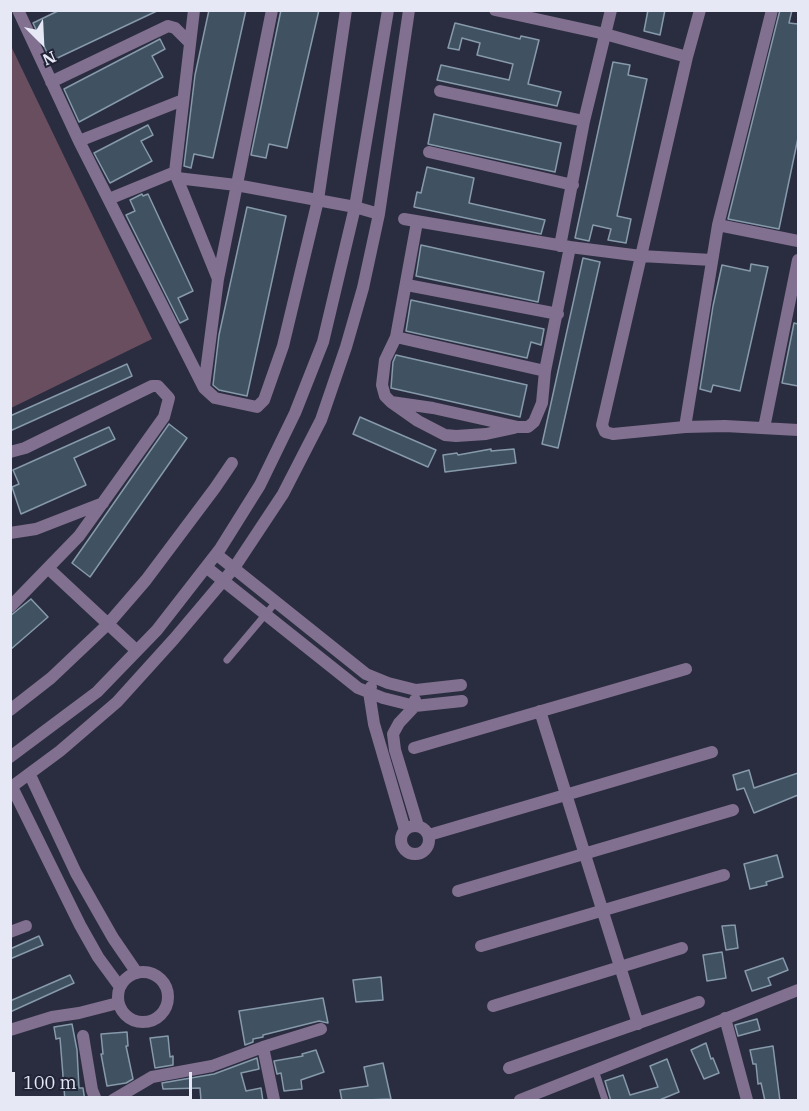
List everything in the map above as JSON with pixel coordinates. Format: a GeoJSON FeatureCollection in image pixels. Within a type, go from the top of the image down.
{"type":"FeatureCollection","features":[{"type":"Feature","properties":{"kind":"street"},"geometry":{"type":"LineString","coordinates":[[194,10],[176,175],[218,279]]}},
{"type":"Feature","properties":{"kind":"street"},"geometry":{"type":"LineString","coordinates":[[204,388],[218,279],[272,10]]}},
{"type":"Feature","properties":{"kind":"street"},"geometry":{"type":"LineString","coordinates":[[20,11],[79,141],[204,388],[215,398],[257,407],[264,400],[283,346],[318,200],[346,10]]}},
{"type":"Feature","properties":{"kind":"street"},"geometry":{"type":"LineString","coordinates":[[10,757],[97,692],[157,630],[216,554],[260,485],[295,413],[323,342],[355,207],[388,10]]}},
{"type":"Feature","properties":{"kind":"street"},"geometry":{"type":"LineString","coordinates":[[120,987],[98,957],[57,882],[11,788],[30,775],[117,702],[234,568],[283,494],[321,420],[363,288],[379,214],[410,10]]}},
{"type":"Feature","properties":{"kind":"street"},"geometry":{"type":"LineString","coordinates":[[495,10],[605,34],[687,57]]}},
{"type":"Feature","properties":{"kind":"street"},"geometry":{"type":"LineString","coordinates":[[417,222],[396,337],[385,360],[382,385],[385,396],[418,421],[445,435],[486,434],[528,427],[534,422],[542,404],[545,371],[558,314],[573,185],[584,121],[611,10]]}},
{"type":"Feature","properties":{"kind":"street"},"geometry":{"type":"LineString","coordinates":[[700,10],[687,57],[602,425],[605,432],[613,434],[685,427],[798,430]]}},
{"type":"Feature","properties":{"kind":"street"},"geometry":{"type":"LineString","coordinates":[[685,427],[718,225],[772,10]]}},
{"type":"Feature","properties":{"kind":"street"},"geometry":{"type":"LineString","coordinates":[[51,82],[168,26],[175,28],[189,42]]}},
{"type":"Feature","properties":{"kind":"street"},"geometry":{"type":"LineString","coordinates":[[440,91],[584,121]]}},
{"type":"Feature","properties":{"kind":"street"},"geometry":{"type":"LineString","coordinates":[[79,141],[183,100]]}},
{"type":"Feature","properties":{"kind":"street"},"geometry":{"type":"LineString","coordinates":[[429,152],[573,185]]}},
{"type":"Feature","properties":{"kind":"street"},"geometry":{"type":"LineString","coordinates":[[109,199],[176,175],[355,207],[379,214]]}},
{"type":"Feature","properties":{"kind":"street"},"geometry":{"type":"LineString","coordinates":[[404,219],[565,246],[641,256],[712,260]]}},
{"type":"Feature","properties":{"kind":"street"},"geometry":{"type":"LineString","coordinates":[[718,225],[798,241]]}},
{"type":"Feature","properties":{"kind":"street"},"geometry":{"type":"LineString","coordinates":[[764,428],[798,260]]}},
{"type":"Feature","properties":{"kind":"street"},"geometry":{"type":"LineString","coordinates":[[406,285],[558,314]]}},
{"type":"Feature","properties":{"kind":"street"},"geometry":{"type":"LineString","coordinates":[[396,337],[545,371]]}},
{"type":"Feature","properties":{"kind":"street"},"geometry":{"type":"LineString","coordinates":[[10,452],[25,448],[147,388],[158,386],[167,394],[169,401],[164,417],[79,536],[11,606]]}},
{"type":"Feature","properties":{"kind":"street"},"geometry":{"type":"LineString","coordinates":[[390,402],[433,408],[518,428]]}},
{"type":"Feature","properties":{"kind":"street"},"geometry":{"type":"LineString","coordinates":[[10,710],[51,678],[108,624],[146,580],[232,463]]}},
{"type":"Feature","properties":{"kind":"street"},"geometry":{"type":"LineString","coordinates":[[10,533],[36,529],[103,503]]}},
{"type":"Feature","properties":{"kind":"street"},"geometry":{"type":"LineString","coordinates":[[216,554],[366,674],[416,690],[461,686]]}},
{"type":"Feature","properties":{"kind":"street"},"geometry":{"type":"LineString","coordinates":[[206,567],[358,688],[383,698],[414,706],[462,701]]}},
{"type":"Feature","properties":{"kind":"street"},"geometry":{"type":"LineString","coordinates":[[49,569],[137,651]]}},
{"type":"Feature","properties":{"kind":"street"},"geometry":{"type":"LineString","coordinates":[[414,748],[686,669]]}},
{"type":"Feature","properties":{"kind":"street"},"geometry":{"type":"LineString","coordinates":[[375,678],[369,692],[374,724],[405,830]]}},
{"type":"Feature","properties":{"kind":"street"},"geometry":{"type":"LineString","coordinates":[[416,690],[414,706],[399,723],[393,734],[395,750],[418,826]]}},
{"type":"Feature","properties":{"kind":"street"},"geometry":{"type":"LineString","coordinates":[[540,711],[638,1024]]}},
{"type":"Feature","properties":{"kind":"street"},"geometry":{"type":"LineString","coordinates":[[429,835],[712,752]]}},
{"type":"Feature","properties":{"kind":"street"},"geometry":{"type":"LineString","coordinates":[[30,775],[76,873],[113,938],[137,973]]}},
{"type":"Feature","properties":{"kind":"street"},"geometry":{"type":"LineString","coordinates":[[458,891],[733,810]]}},
{"type":"Feature","properties":{"kind":"street"},"geometry":{"type":"LineString","coordinates":[[418,826],[427,831],[430,840],[426,849],[418,854],[408,852],[401,840],[405,830],[408,827],[418,826]]}},
{"type":"Feature","properties":{"kind":"street"},"geometry":{"type":"LineString","coordinates":[[57,882],[76,873]]}},
{"type":"Feature","properties":{"kind":"street"},"geometry":{"type":"LineString","coordinates":[[481,946],[724,875]]}},
{"type":"Feature","properties":{"kind":"street"},"geometry":{"type":"LineString","coordinates":[[10,932],[26,926]]}},
{"type":"Feature","properties":{"kind":"street"},"geometry":{"type":"LineString","coordinates":[[493,1006],[682,948]]}},
{"type":"Feature","properties":{"kind":"street"},"geometry":{"type":"LineString","coordinates":[[137,973],[153,974],[165,984],[168,1000],[162,1014],[148,1022],[132,1021],[121,1010],[118,1003],[120,987],[127,978],[137,973]]}},
{"type":"Feature","properties":{"kind":"street"},"geometry":{"type":"LineString","coordinates":[[520,1101],[798,990]]}},
{"type":"Feature","properties":{"kind":"street"},"geometry":{"type":"LineString","coordinates":[[509,1068],[699,1002]]}},
{"type":"Feature","properties":{"kind":"street"},"geometry":{"type":"LineString","coordinates":[[10,1030],[52,1017],[118,1003]]}},
{"type":"Feature","properties":{"kind":"street"},"geometry":{"type":"LineString","coordinates":[[725,1018],[747,1101]]}},
{"type":"Feature","properties":{"kind":"street"},"geometry":{"type":"LineString","coordinates":[[113,1101],[152,1077],[212,1066],[321,1029]]}},
{"type":"Feature","properties":{"kind":"street"},"geometry":{"type":"LineString","coordinates":[[83,1036],[96,1101]]}},
{"type":"Feature","properties":{"kind":"street"},"geometry":{"type":"LineString","coordinates":[[263,1047],[274,1101]]}},
{"type":"Feature","properties":{"kind":"lane"},"geometry":{"type":"LineString","coordinates":[[227,660],[276,602]]}},
{"type":"Feature","properties":{"kind":"lane"},"geometry":{"type":"LineString","coordinates":[[595,1070],[605,1101]]}},
{"type":"Feature","properties":{"kind":"shaded area"},"geometry":{"type":"Polygon","coordinates":[[[10,44],[152,339],[11,408],[10,408],[10,44]]]}},
{"type":"Feature","properties":{"kind":"building"},"geometry":{"type":"Polygon","coordinates":[[[60,10],[159,10],[51,61],[33,23],[60,10]]]}},
{"type":"Feature","properties":{"kind":"building"},"geometry":{"type":"Polygon","coordinates":[[[209,10],[246,10],[213,158],[194,154],[191,168],[184,166],[195,75],[209,10]]]}},
{"type":"Feature","properties":{"kind":"building"},"geometry":{"type":"Polygon","coordinates":[[[281,10],[319,10],[287,148],[269,144],[266,158],[251,155],[281,10]]]}},
{"type":"Feature","properties":{"kind":"building"},"geometry":{"type":"Polygon","coordinates":[[[648,10],[665,10],[660,35],[644,31],[648,10]]]}},
{"type":"Feature","properties":{"kind":"building"},"geometry":{"type":"Polygon","coordinates":[[[780,10],[792,10],[789,23],[798,24],[798,138],[779,229],[728,219],[780,10]]]}},
{"type":"Feature","properties":{"kind":"building"},"geometry":{"type":"Polygon","coordinates":[[[455,23],[520,39],[521,36],[539,40],[528,84],[561,92],[557,106],[437,80],[441,65],[509,80],[513,64],[477,55],[480,43],[462,38],[459,50],[448,48],[455,23]]]}},
{"type":"Feature","properties":{"kind":"building"},"geometry":{"type":"Polygon","coordinates":[[[160,39],[165,49],[152,56],[163,77],[79,122],[64,89],[160,39]]]}},
{"type":"Feature","properties":{"kind":"building"},"geometry":{"type":"Polygon","coordinates":[[[613,62],[630,65],[628,75],[647,79],[617,216],[631,219],[626,243],[608,240],[611,229],[593,225],[589,241],[575,238],[613,62]]]}},
{"type":"Feature","properties":{"kind":"building"},"geometry":{"type":"Polygon","coordinates":[[[434,114],[561,143],[555,172],[428,144],[434,114]]]}},
{"type":"Feature","properties":{"kind":"building"},"geometry":{"type":"Polygon","coordinates":[[[148,125],[153,135],[141,141],[152,161],[110,183],[94,153],[148,125]]]}},
{"type":"Feature","properties":{"kind":"building"},"geometry":{"type":"Polygon","coordinates":[[[427,167],[474,178],[469,203],[545,220],[541,234],[414,207],[417,192],[421,193],[427,167]]]}},
{"type":"Feature","properties":{"kind":"building"},"geometry":{"type":"Polygon","coordinates":[[[142,194],[143,196],[148,194],[193,291],[178,298],[188,319],[180,323],[126,215],[135,211],[130,200],[142,194]]]}},
{"type":"Feature","properties":{"kind":"building"},"geometry":{"type":"Polygon","coordinates":[[[247,207],[286,216],[247,396],[219,390],[213,385],[219,335],[247,207]]]}},
{"type":"Feature","properties":{"kind":"building"},"geometry":{"type":"Polygon","coordinates":[[[421,245],[544,272],[538,302],[416,276],[421,245]]]}},
{"type":"Feature","properties":{"kind":"building"},"geometry":{"type":"Polygon","coordinates":[[[583,258],[600,262],[558,448],[542,444],[583,258]]]}},
{"type":"Feature","properties":{"kind":"building"},"geometry":{"type":"Polygon","coordinates":[[[751,264],[768,267],[740,391],[713,385],[711,392],[700,389],[722,265],[750,271],[751,264]]]}},
{"type":"Feature","properties":{"kind":"building"},"geometry":{"type":"Polygon","coordinates":[[[411,300],[544,329],[541,345],[531,342],[527,358],[406,331],[411,300]]]}},
{"type":"Feature","properties":{"kind":"building"},"geometry":{"type":"Polygon","coordinates":[[[794,323],[798,324],[798,386],[782,383],[794,323]]]}},
{"type":"Feature","properties":{"kind":"building"},"geometry":{"type":"Polygon","coordinates":[[[396,355],[527,385],[520,417],[391,388],[393,362],[396,355]]]}},
{"type":"Feature","properties":{"kind":"building"},"geometry":{"type":"Polygon","coordinates":[[[127,364],[132,376],[10,431],[10,416],[127,364]]]}},
{"type":"Feature","properties":{"kind":"building"},"geometry":{"type":"Polygon","coordinates":[[[360,417],[436,450],[428,467],[353,434],[360,417]]]}},
{"type":"Feature","properties":{"kind":"building"},"geometry":{"type":"Polygon","coordinates":[[[169,424],[187,438],[90,577],[72,563],[169,424]]]}},
{"type":"Feature","properties":{"kind":"building"},"geometry":{"type":"Polygon","coordinates":[[[109,427],[115,439],[74,458],[86,485],[21,514],[12,487],[19,484],[13,470],[109,427]]]}},
{"type":"Feature","properties":{"kind":"building"},"geometry":{"type":"Polygon","coordinates":[[[491,449],[491,451],[514,449],[516,463],[445,472],[443,455],[457,453],[458,455],[491,449]]]}},
{"type":"Feature","properties":{"kind":"building"},"geometry":{"type":"Polygon","coordinates":[[[31,599],[48,617],[10,650],[10,616],[31,599]]]}},
{"type":"Feature","properties":{"kind":"building"},"geometry":{"type":"Polygon","coordinates":[[[749,770],[754,788],[798,773],[798,795],[754,813],[744,788],[737,790],[733,775],[749,770]]]}},
{"type":"Feature","properties":{"kind":"building"},"geometry":{"type":"Polygon","coordinates":[[[777,855],[783,877],[766,882],[767,885],[750,889],[744,864],[777,855]]]}},
{"type":"Feature","properties":{"kind":"building"},"geometry":{"type":"Polygon","coordinates":[[[735,925],[738,948],[726,950],[722,926],[735,925]]]}},
{"type":"Feature","properties":{"kind":"building"},"geometry":{"type":"Polygon","coordinates":[[[39,936],[43,945],[10,959],[10,949],[39,936]]]}},
{"type":"Feature","properties":{"kind":"building"},"geometry":{"type":"Polygon","coordinates":[[[722,952],[726,978],[707,981],[703,955],[722,952]]]}},
{"type":"Feature","properties":{"kind":"building"},"geometry":{"type":"Polygon","coordinates":[[[783,958],[788,970],[768,978],[771,985],[752,991],[745,971],[783,958]]]}},
{"type":"Feature","properties":{"kind":"building"},"geometry":{"type":"Polygon","coordinates":[[[70,975],[74,983],[10,1012],[10,1001],[70,975]]]}},
{"type":"Feature","properties":{"kind":"building"},"geometry":{"type":"Polygon","coordinates":[[[381,977],[383,1000],[356,1002],[353,980],[381,977]]]}},
{"type":"Feature","properties":{"kind":"building"},"geometry":{"type":"Polygon","coordinates":[[[323,998],[328,1023],[319,1021],[263,1035],[245,1045],[239,1011],[323,998]]]}},
{"type":"Feature","properties":{"kind":"building"},"geometry":{"type":"Polygon","coordinates":[[[757,1019],[760,1030],[738,1036],[735,1025],[757,1019]]]}},
{"type":"Feature","properties":{"kind":"building"},"geometry":{"type":"Polygon","coordinates":[[[72,1024],[77,1050],[79,1088],[83,1088],[85,1101],[65,1101],[60,1038],[56,1039],[54,1027],[72,1024]]]}},
{"type":"Feature","properties":{"kind":"building"},"geometry":{"type":"Polygon","coordinates":[[[127,1032],[128,1046],[126,1046],[133,1079],[126,1083],[107,1086],[101,1054],[103,1054],[101,1034],[127,1032]]]}},
{"type":"Feature","properties":{"kind":"building"},"geometry":{"type":"Polygon","coordinates":[[[168,1036],[173,1065],[155,1068],[150,1038],[168,1036]]]}},
{"type":"Feature","properties":{"kind":"building"},"geometry":{"type":"Polygon","coordinates":[[[706,1043],[719,1073],[704,1079],[691,1050],[706,1043]]]}},
{"type":"Feature","properties":{"kind":"building"},"geometry":{"type":"Polygon","coordinates":[[[773,1046],[780,1101],[765,1101],[761,1083],[758,1084],[756,1064],[753,1064],[750,1050],[773,1046]]]}},
{"type":"Feature","properties":{"kind":"building"},"geometry":{"type":"Polygon","coordinates":[[[316,1050],[324,1072],[301,1080],[302,1089],[284,1091],[281,1073],[277,1074],[274,1061],[303,1056],[302,1054],[316,1050]]]}},
{"type":"Feature","properties":{"kind":"building"},"geometry":{"type":"Polygon","coordinates":[[[257,1058],[259,1069],[241,1073],[246,1091],[261,1088],[263,1101],[201,1101],[200,1088],[163,1089],[162,1083],[214,1074],[257,1058]]]}},
{"type":"Feature","properties":{"kind":"building"},"geometry":{"type":"Polygon","coordinates":[[[667,1059],[679,1092],[657,1101],[611,1101],[605,1081],[623,1075],[630,1095],[658,1087],[650,1066],[667,1059]]]}},
{"type":"Feature","properties":{"kind":"building"},"geometry":{"type":"Polygon","coordinates":[[[383,1063],[391,1099],[342,1101],[340,1090],[368,1086],[364,1067],[383,1063]]]}}]}
